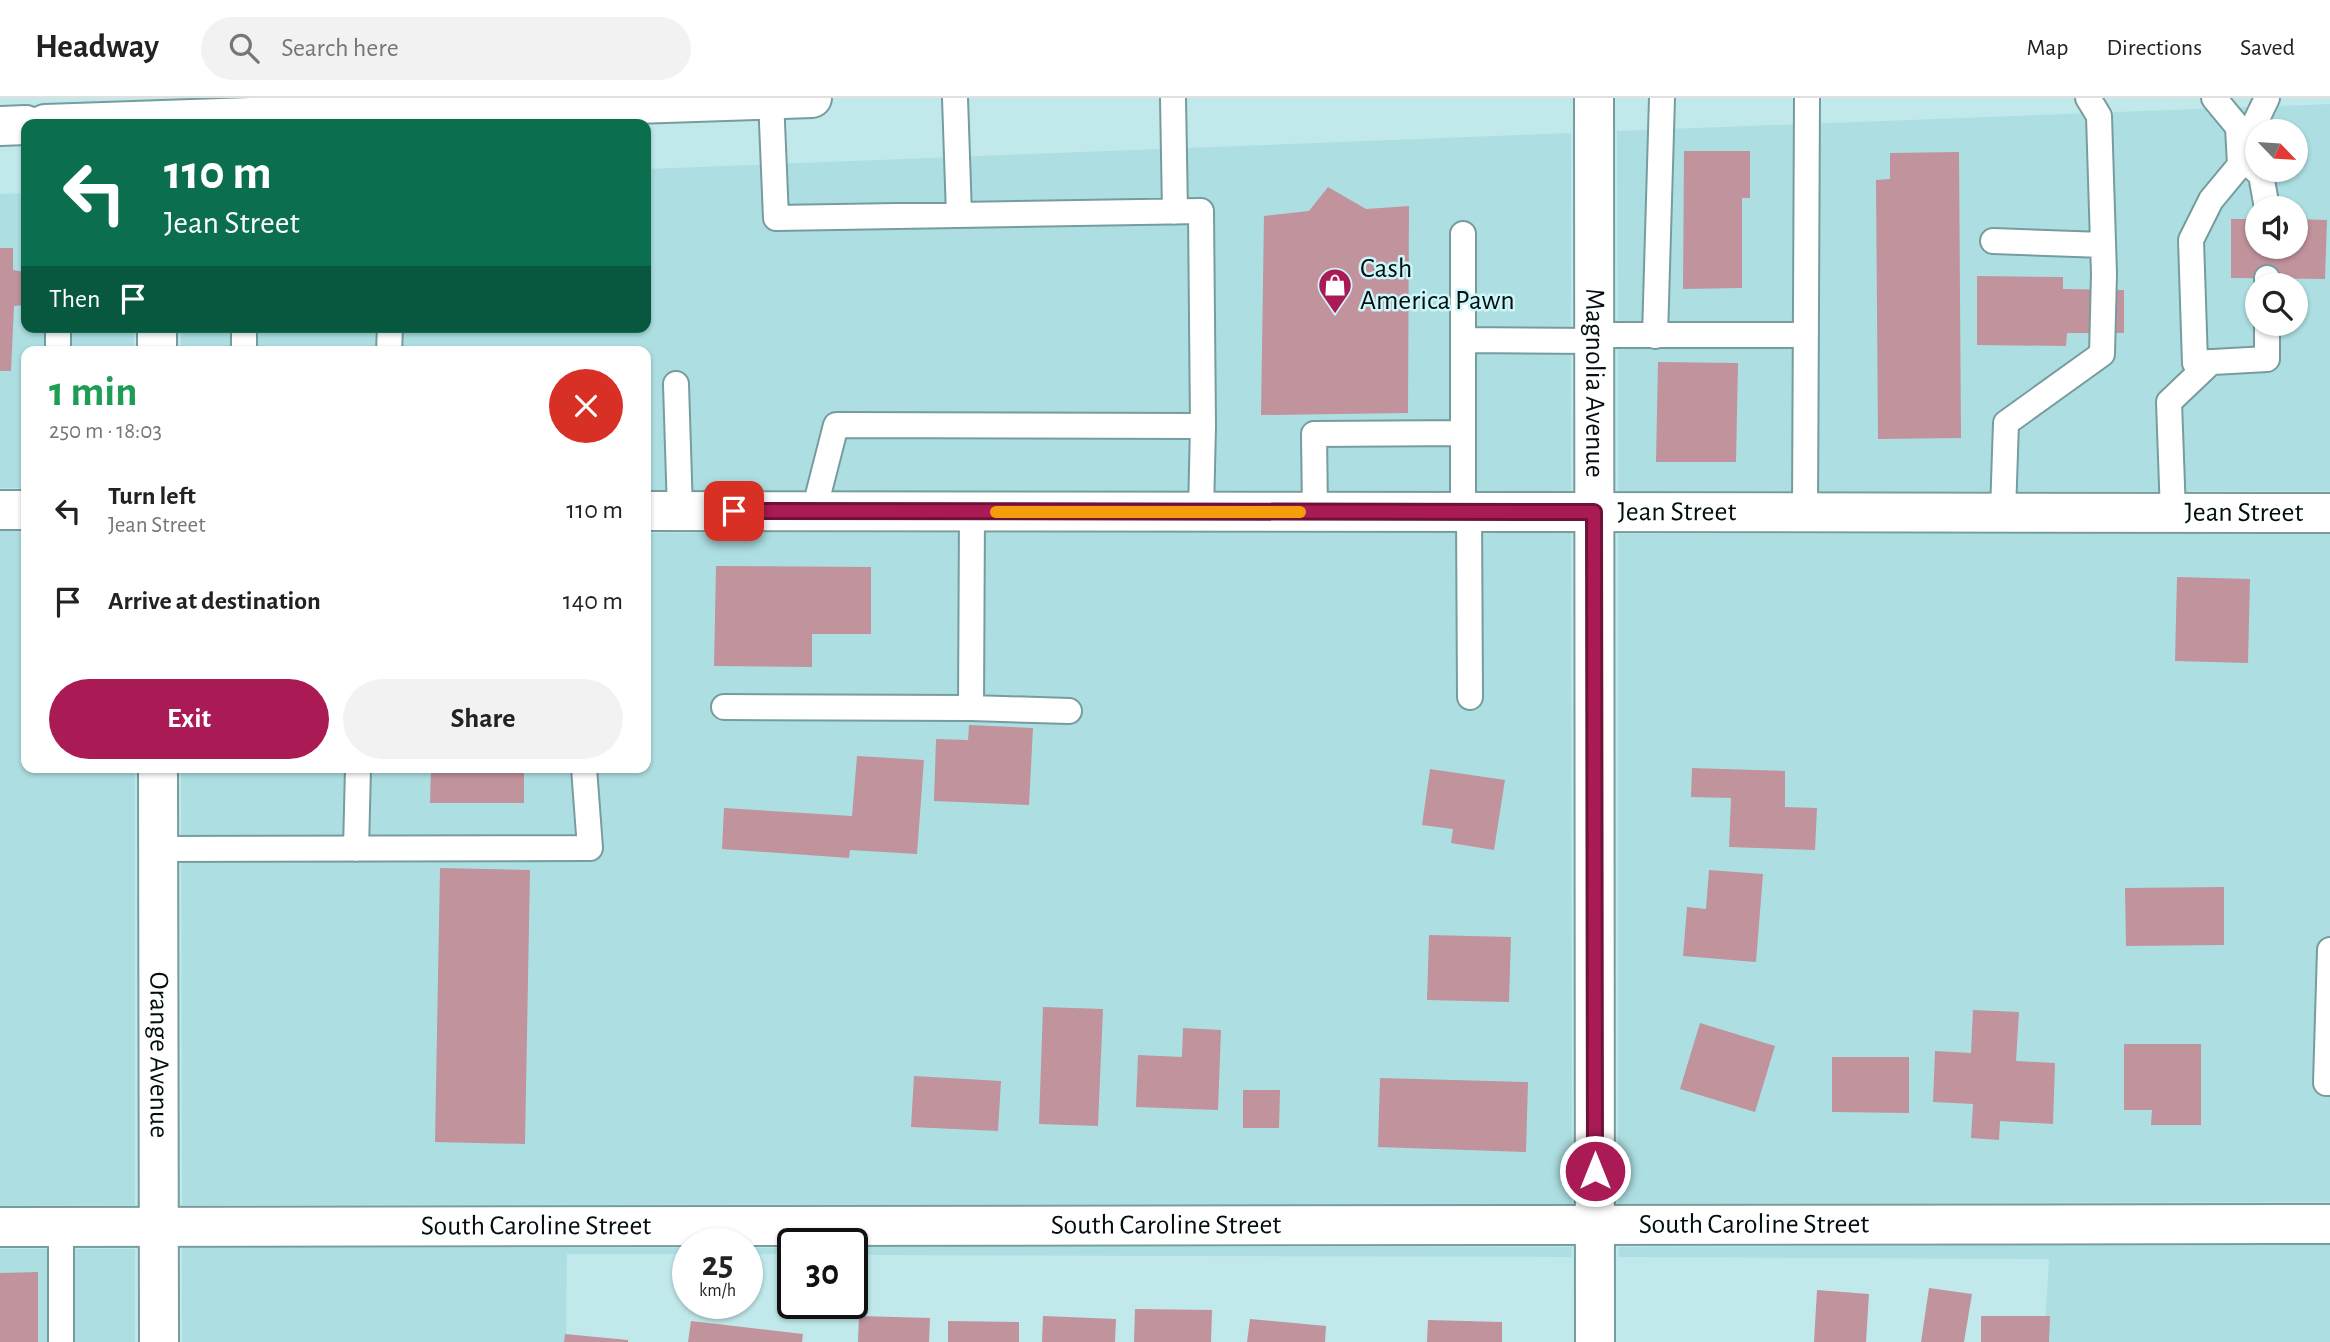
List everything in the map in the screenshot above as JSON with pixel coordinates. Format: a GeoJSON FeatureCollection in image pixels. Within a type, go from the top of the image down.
{"type":"FeatureCollection","features":[{"type":"Feature","properties":{"kind":"street"},"geometry":{"type":"LineString","coordinates":[[101,119],[157,114],[811,98]]}},
{"type":"Feature","properties":{"kind":"street","name":"Magnolia Avenue"},"geometry":{"type":"LineString","coordinates":[[1594,98],[1595,1342]]}},
{"type":"Feature","properties":{"kind":"street"},"geometry":{"type":"LineString","coordinates":[[0,126],[21,125]]}},
{"type":"Feature","properties":{"kind":"street"},"geometry":{"type":"LineString","coordinates":[[0,510],[21,510]]}},
{"type":"Feature","properties":{"kind":"street","name":"Jean Street"},"geometry":{"type":"LineString","coordinates":[[663,511],[2330,513]]}},
{"type":"Feature","properties":{"kind":"street","name":"Orange Avenue"},"geometry":{"type":"LineString","coordinates":[[158,773],[159,1342]]}},
{"type":"Feature","properties":{"kind":"street","name":"South Caroline Street"},"geometry":{"type":"LineString","coordinates":[[0,1227],[2330,1224]]}},
{"type":"Feature","properties":{"kind":"lane"},"geometry":{"type":"LineString","coordinates":[[955,98],[959,215]]}},
{"type":"Feature","properties":{"kind":"lane"},"geometry":{"type":"LineString","coordinates":[[1173,98],[1175,212]]}},
{"type":"Feature","properties":{"kind":"lane"},"geometry":{"type":"LineString","coordinates":[[1655,336],[1662,98]]}},
{"type":"Feature","properties":{"kind":"lane"},"geometry":{"type":"LineString","coordinates":[[1805,512],[1807,98]]}},
{"type":"Feature","properties":{"kind":"lane"},"geometry":{"type":"LineString","coordinates":[[2003,512],[2006,423],[2102,354],[2103,246],[2099,116],[2088,98]]}},
{"type":"Feature","properties":{"kind":"lane"},"geometry":{"type":"LineString","coordinates":[[2214,98],[2238,127],[2240,166],[2211,200],[2191,240],[2195,363],[2267,359],[2267,336]]}},
{"type":"Feature","properties":{"kind":"lane"},"geometry":{"type":"LineString","coordinates":[[2265,196],[2261,175],[2250,165],[2254,125],[2267,98]]}},
{"type":"Feature","properties":{"kind":"lane"},"geometry":{"type":"LineString","coordinates":[[771,99],[776,218],[1200,211],[1203,426],[1201,512]]}},
{"type":"Feature","properties":{"kind":"lane"},"geometry":{"type":"LineString","coordinates":[[1462,234],[1463,433],[1470,697]]}},
{"type":"Feature","properties":{"kind":"lane"},"geometry":{"type":"LineString","coordinates":[[1993,241],[2103,246]]}},
{"type":"Feature","properties":{"kind":"lane"},"geometry":{"type":"LineString","coordinates":[[1463,340],[1806,335]]}},
{"type":"Feature","properties":{"kind":"lane"},"geometry":{"type":"LineString","coordinates":[[2173,513],[2169,402],[2211,362]]}},
{"type":"Feature","properties":{"kind":"lane"},"geometry":{"type":"LineString","coordinates":[[663,511],[676,384]]}},
{"type":"Feature","properties":{"kind":"lane"},"geometry":{"type":"LineString","coordinates":[[814,511],[836,425],[1203,426]]}},
{"type":"Feature","properties":{"kind":"lane"},"geometry":{"type":"LineString","coordinates":[[1315,512],[1314,434],[1463,433]]}},
{"type":"Feature","properties":{"kind":"lane"},"geometry":{"type":"LineString","coordinates":[[971,708],[972,511]]}},
{"type":"Feature","properties":{"kind":"lane"},"geometry":{"type":"LineString","coordinates":[[724,707],[1069,711]]}},
{"type":"Feature","properties":{"kind":"lane"},"geometry":{"type":"LineString","coordinates":[[356,849],[358,773]]}},
{"type":"Feature","properties":{"kind":"lane"},"geometry":{"type":"LineString","coordinates":[[158,849],[590,848],[584,773]]}},
{"type":"Feature","properties":{"kind":"lane"},"geometry":{"type":"LineString","coordinates":[[2330,950],[2326,1083],[2330,1083]]}},
{"type":"Feature","properties":{"kind":"lane"},"geometry":{"type":"LineString","coordinates":[[61,1227],[61,1342]]}},
{"type":"Feature","properties":{"kind":"shaded area"},"geometry":{"type":"Polygon","coordinates":[[[2330,104],[2330,491],[1618,491],[1617,131],[2330,104]]]}},
{"type":"Feature","properties":{"kind":"shaded area"},"geometry":{"type":"Polygon","coordinates":[[[1571,133],[1571,491],[651,490],[651,346],[181,346],[181,333],[651,333],[651,169],[1571,133]]]}},
{"type":"Feature","properties":{"kind":"shaded area"},"geometry":{"type":"Polygon","coordinates":[[[21,193],[21,333],[134,333],[134,346],[21,346],[21,488],[0,488],[0,194],[21,193]]]}},
{"type":"Feature","properties":{"kind":"shaded area"},"geometry":{"type":"Polygon","coordinates":[[[0,531],[21,531],[21,773],[135,773],[135,1205],[0,1206],[0,531]]]}},
{"type":"Feature","properties":{"kind":"shaded area"},"geometry":{"type":"Polygon","coordinates":[[[651,533],[1571,533],[1572,1204],[182,1205],[181,773],[651,773],[651,533]]]}},
{"type":"Feature","properties":{"kind":"shaded area"},"geometry":{"type":"Polygon","coordinates":[[[1618,534],[2330,534],[2330,1202],[1618,1204],[1618,534]]]}},
{"type":"Feature","properties":{"kind":"shaded area"},"geometry":{"type":"Polygon","coordinates":[[[2330,1245],[2330,1342],[2044,1342],[2049,1259],[1618,1257],[1619,1247],[2330,1245]]]}},
{"type":"Feature","properties":{"kind":"shaded area"},"geometry":{"type":"Polygon","coordinates":[[[868,1247],[1572,1247],[1571,1257],[868,1255],[868,1247]]]}},
{"type":"Feature","properties":{"kind":"shaded area"},"geometry":{"type":"Polygon","coordinates":[[[182,1248],[672,1248],[672,1254],[567,1254],[566,1342],[182,1342],[182,1248]]]}},
{"type":"Feature","properties":{"kind":"shaded area"},"geometry":{"type":"Polygon","coordinates":[[[763,1248],[777,1248],[777,1254],[763,1254],[763,1248]]]}},
{"type":"Feature","properties":{"kind":"shaded area"},"geometry":{"type":"Polygon","coordinates":[[[0,1249],[135,1249],[135,1342],[0,1342],[0,1249]]]}},
{"type":"Feature","properties":{"kind":"building"},"geometry":{"type":"Polygon","coordinates":[[[1684,151],[1750,151],[1750,198],[1742,198],[1742,288],[1683,289],[1684,151]]]}},
{"type":"Feature","properties":{"kind":"building"},"geometry":{"type":"Polygon","coordinates":[[[1959,152],[1961,438],[1878,439],[1876,180],[1890,179],[1890,153],[1959,152]]]}},
{"type":"Feature","properties":{"kind":"building","name":"Cash America Pawn"},"geometry":{"type":"Polygon","coordinates":[[[1328,187],[1366,209],[1409,206],[1408,413],[1261,415],[1264,216],[1309,211],[1328,187]]]}},
{"type":"Feature","properties":{"kind":"building"},"geometry":{"type":"Polygon","coordinates":[[[2231,219],[2245,219],[2245,259],[2308,259],[2308,219],[2327,220],[2325,279],[2308,279],[2308,273],[2245,273],[2245,278],[2231,278],[2231,219]]]}},
{"type":"Feature","properties":{"kind":"building"},"geometry":{"type":"Polygon","coordinates":[[[0,248],[13,248],[13,270],[21,271],[21,305],[14,306],[11,371],[0,371],[0,248]]]}},
{"type":"Feature","properties":{"kind":"building"},"geometry":{"type":"Polygon","coordinates":[[[1977,276],[2063,277],[2063,289],[2124,290],[2124,333],[2067,333],[2066,346],[1977,345],[1977,276]]]}},
{"type":"Feature","properties":{"kind":"building"},"geometry":{"type":"Polygon","coordinates":[[[1658,362],[1738,363],[1736,462],[1656,462],[1658,362]]]}},
{"type":"Feature","properties":{"kind":"building"},"geometry":{"type":"Polygon","coordinates":[[[716,566],[871,567],[871,634],[812,634],[812,667],[714,666],[716,566]]]}},
{"type":"Feature","properties":{"kind":"building"},"geometry":{"type":"Polygon","coordinates":[[[2177,577],[2250,579],[2248,663],[2175,661],[2177,577]]]}},
{"type":"Feature","properties":{"kind":"building"},"geometry":{"type":"Polygon","coordinates":[[[969,725],[1033,728],[1029,805],[934,801],[936,739],[968,740],[969,725]]]}},
{"type":"Feature","properties":{"kind":"building"},"geometry":{"type":"Polygon","coordinates":[[[857,756],[924,760],[917,854],[850,850],[849,858],[722,849],[724,808],[852,816],[857,756]]]}},
{"type":"Feature","properties":{"kind":"building"},"geometry":{"type":"Polygon","coordinates":[[[1692,768],[1785,771],[1785,807],[1817,808],[1815,850],[1729,847],[1731,798],[1691,797],[1692,768]]]}},
{"type":"Feature","properties":{"kind":"building"},"geometry":{"type":"Polygon","coordinates":[[[1430,769],[1505,780],[1494,850],[1451,843],[1453,829],[1422,825],[1430,769]]]}},
{"type":"Feature","properties":{"kind":"building"},"geometry":{"type":"Polygon","coordinates":[[[431,773],[524,773],[524,803],[430,803],[431,773]]]}},
{"type":"Feature","properties":{"kind":"building"},"geometry":{"type":"Polygon","coordinates":[[[440,868],[530,870],[525,1144],[435,1142],[440,868]]]}},
{"type":"Feature","properties":{"kind":"building"},"geometry":{"type":"Polygon","coordinates":[[[1709,870],[1763,874],[1756,962],[1683,956],[1687,907],[1706,909],[1709,870]]]}},
{"type":"Feature","properties":{"kind":"building"},"geometry":{"type":"Polygon","coordinates":[[[2224,887],[2224,945],[2126,946],[2125,888],[2224,887]]]}},
{"type":"Feature","properties":{"kind":"building"},"geometry":{"type":"Polygon","coordinates":[[[1429,935],[1511,937],[1509,1002],[1427,1000],[1429,935]]]}},
{"type":"Feature","properties":{"kind":"building"},"geometry":{"type":"Polygon","coordinates":[[[1043,1007],[1103,1009],[1098,1126],[1039,1124],[1043,1007]]]}},
{"type":"Feature","properties":{"kind":"building"},"geometry":{"type":"Polygon","coordinates":[[[1973,1010],[2019,1012],[2016,1061],[2055,1063],[2053,1124],[2000,1121],[1999,1140],[1971,1138],[1973,1104],[1933,1102],[1935,1051],[1971,1053],[1973,1010]]]}},
{"type":"Feature","properties":{"kind":"building"},"geometry":{"type":"Polygon","coordinates":[[[1700,1023],[1775,1046],[1755,1112],[1680,1089],[1700,1023]]]}},
{"type":"Feature","properties":{"kind":"building"},"geometry":{"type":"Polygon","coordinates":[[[1183,1028],[1221,1030],[1218,1110],[1136,1107],[1138,1055],[1182,1057],[1183,1028]]]}},
{"type":"Feature","properties":{"kind":"building"},"geometry":{"type":"Polygon","coordinates":[[[2124,1044],[2201,1044],[2201,1125],[2151,1125],[2152,1110],[2124,1110],[2124,1044]]]}},
{"type":"Feature","properties":{"kind":"building"},"geometry":{"type":"Polygon","coordinates":[[[1832,1057],[1909,1057],[1909,1113],[1832,1112],[1832,1057]]]}},
{"type":"Feature","properties":{"kind":"building"},"geometry":{"type":"Polygon","coordinates":[[[914,1076],[1001,1081],[998,1131],[911,1127],[914,1076]]]}},
{"type":"Feature","properties":{"kind":"building"},"geometry":{"type":"Polygon","coordinates":[[[1380,1078],[1528,1082],[1526,1152],[1378,1147],[1380,1078]]]}},
{"type":"Feature","properties":{"kind":"building"},"geometry":{"type":"Polygon","coordinates":[[[1243,1090],[1280,1090],[1279,1128],[1243,1128],[1243,1090]]]}},
{"type":"Feature","properties":{"kind":"building"},"geometry":{"type":"Polygon","coordinates":[[[38,1272],[38,1342],[0,1342],[0,1273],[38,1272]]]}},
{"type":"Feature","properties":{"kind":"building"},"geometry":{"type":"Polygon","coordinates":[[[1929,1288],[1972,1294],[1964,1342],[1921,1342],[1929,1288]]]}},
{"type":"Feature","properties":{"kind":"building"},"geometry":{"type":"Polygon","coordinates":[[[1817,1290],[1869,1294],[1866,1342],[1814,1342],[1817,1290]]]}},
{"type":"Feature","properties":{"kind":"building"},"geometry":{"type":"Polygon","coordinates":[[[1135,1309],[1212,1310],[1211,1342],[1134,1342],[1135,1309]]]}},
{"type":"Feature","properties":{"kind":"building"},"geometry":{"type":"Polygon","coordinates":[[[868,1316],[930,1318],[929,1342],[858,1342],[859,1319],[868,1319],[868,1316]]]}},
{"type":"Feature","properties":{"kind":"building"},"geometry":{"type":"Polygon","coordinates":[[[1043,1316],[1116,1319],[1115,1342],[1042,1342],[1043,1316]]]}},
{"type":"Feature","properties":{"kind":"building"},"geometry":{"type":"Polygon","coordinates":[[[1981,1316],[2050,1316],[2049,1342],[1981,1342],[1981,1316]]]}},
{"type":"Feature","properties":{"kind":"building"},"geometry":{"type":"Polygon","coordinates":[[[1250,1319],[1326,1326],[1325,1342],[1247,1342],[1250,1319]]]}},
{"type":"Feature","properties":{"kind":"building"},"geometry":{"type":"Polygon","coordinates":[[[1428,1320],[1502,1322],[1502,1342],[1427,1342],[1428,1320]]]}},
{"type":"Feature","properties":{"kind":"building"},"geometry":{"type":"Polygon","coordinates":[[[691,1321],[803,1334],[802,1342],[688,1342],[691,1321]]]}},
{"type":"Feature","properties":{"kind":"building"},"geometry":{"type":"Polygon","coordinates":[[[948,1321],[1019,1322],[1019,1342],[948,1342],[948,1321]]]}},
{"type":"Feature","properties":{"kind":"building"},"geometry":{"type":"Polygon","coordinates":[[[565,1334],[628,1340],[628,1342],[564,1342],[565,1334]]]}},
{"type":"Feature","properties":{"kind":"slow traffic"},"geometry":{"type":"LineString","coordinates":[[996,512],[1300,512]]}},
{"type":"Feature","properties":{"kind":"place","name":"Cash America Pawn"},"geometry":{"type":"Point","coordinates":[1335,315]}},
{"type":"Feature","properties":{"kind":"route"},"geometry":{"type":"LineString","coordinates":[[734,511],[1594,512],[1595,1171]]}}]}
